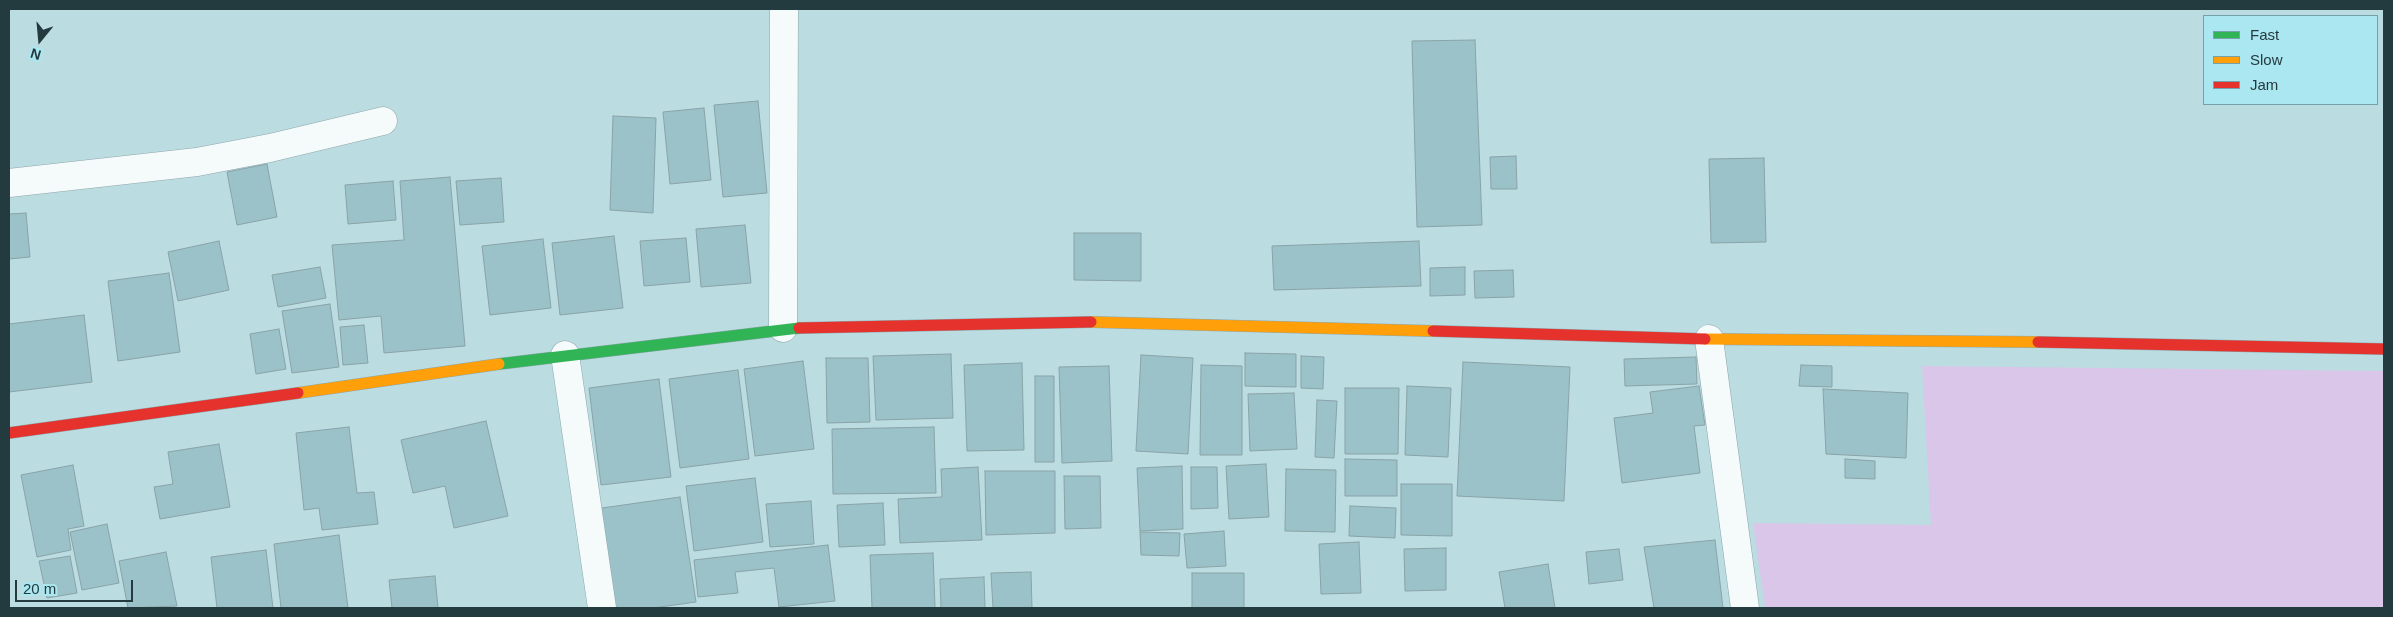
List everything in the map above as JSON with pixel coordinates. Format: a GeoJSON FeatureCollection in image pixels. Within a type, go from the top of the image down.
{"type":"FeatureCollection","features":[{"type":"Feature","properties":{"kind":"street"},"geometry":{"type":"LineString","coordinates":[[783,328],[784,9]]}},
{"type":"Feature","properties":{"kind":"street"},"geometry":{"type":"LineString","coordinates":[[9,183],[197,162],[270,148],[382,121]]}},
{"type":"Feature","properties":{"kind":"street"},"geometry":{"type":"LineString","coordinates":[[9,433],[566,355],[783,328],[1073,322],[1709,339],[2195,344],[2384,349]]}},
{"type":"Feature","properties":{"kind":"street"},"geometry":{"type":"LineString","coordinates":[[1709,339],[1745,608]]}},
{"type":"Feature","properties":{"kind":"street"},"geometry":{"type":"LineString","coordinates":[[566,355],[602,608]]}},
{"type":"Feature","properties":{"kind":"shaded area"},"geometry":{"type":"Polygon","coordinates":[[[1922,366],[2384,371],[2384,608],[1765,608],[1753,523],[1931,525],[1922,366]]]}},
{"type":"Feature","properties":{"kind":"building"},"geometry":{"type":"Polygon","coordinates":[[[1475,40],[1482,225],[1417,227],[1412,41],[1475,40]]]}},
{"type":"Feature","properties":{"kind":"building"},"geometry":{"type":"Polygon","coordinates":[[[758,101],[767,193],[723,197],[714,105],[758,101]]]}},
{"type":"Feature","properties":{"kind":"building"},"geometry":{"type":"Polygon","coordinates":[[[704,108],[711,180],[670,184],[663,112],[704,108]]]}},
{"type":"Feature","properties":{"kind":"building"},"geometry":{"type":"Polygon","coordinates":[[[613,116],[656,118],[653,213],[610,210],[613,116]]]}},
{"type":"Feature","properties":{"kind":"building"},"geometry":{"type":"Polygon","coordinates":[[[1516,156],[1517,189],[1491,189],[1490,157],[1516,156]]]}},
{"type":"Feature","properties":{"kind":"building"},"geometry":{"type":"Polygon","coordinates":[[[1764,158],[1766,242],[1711,243],[1709,159],[1764,158]]]}},
{"type":"Feature","properties":{"kind":"building"},"geometry":{"type":"Polygon","coordinates":[[[267,164],[277,217],[237,225],[227,172],[267,164]]]}},
{"type":"Feature","properties":{"kind":"building"},"geometry":{"type":"Polygon","coordinates":[[[450,177],[465,346],[384,353],[381,316],[339,320],[332,245],[404,240],[400,181],[450,177]]]}},
{"type":"Feature","properties":{"kind":"building"},"geometry":{"type":"Polygon","coordinates":[[[501,178],[504,222],[460,225],[456,181],[501,178]]]}},
{"type":"Feature","properties":{"kind":"building"},"geometry":{"type":"Polygon","coordinates":[[[393,181],[396,220],[348,224],[345,185],[393,181]]]}},
{"type":"Feature","properties":{"kind":"building"},"geometry":{"type":"Polygon","coordinates":[[[26,213],[30,257],[9,259],[9,214],[26,213]]]}},
{"type":"Feature","properties":{"kind":"building"},"geometry":{"type":"Polygon","coordinates":[[[745,225],[751,283],[701,287],[696,229],[745,225]]]}},
{"type":"Feature","properties":{"kind":"building"},"geometry":{"type":"Polygon","coordinates":[[[1074,233],[1141,233],[1141,281],[1074,280],[1074,233]]]}},
{"type":"Feature","properties":{"kind":"building"},"geometry":{"type":"Polygon","coordinates":[[[614,236],[623,308],[560,315],[552,243],[614,236]]]}},
{"type":"Feature","properties":{"kind":"building"},"geometry":{"type":"Polygon","coordinates":[[[686,238],[690,282],[644,286],[640,241],[686,238]]]}},
{"type":"Feature","properties":{"kind":"building"},"geometry":{"type":"Polygon","coordinates":[[[543,239],[551,308],[490,315],[482,246],[543,239]]]}},
{"type":"Feature","properties":{"kind":"building"},"geometry":{"type":"Polygon","coordinates":[[[219,241],[229,290],[178,301],[168,252],[219,241]]]}},
{"type":"Feature","properties":{"kind":"building"},"geometry":{"type":"Polygon","coordinates":[[[1419,241],[1421,286],[1274,290],[1272,246],[1419,241]]]}},
{"type":"Feature","properties":{"kind":"building"},"geometry":{"type":"Polygon","coordinates":[[[320,267],[326,298],[278,307],[272,275],[320,267]]]}},
{"type":"Feature","properties":{"kind":"building"},"geometry":{"type":"Polygon","coordinates":[[[1465,267],[1465,295],[1430,296],[1430,268],[1465,267]]]}},
{"type":"Feature","properties":{"kind":"building"},"geometry":{"type":"Polygon","coordinates":[[[1513,270],[1514,297],[1475,298],[1474,271],[1513,270]]]}},
{"type":"Feature","properties":{"kind":"building"},"geometry":{"type":"Polygon","coordinates":[[[169,273],[180,352],[118,361],[108,281],[169,273]]]}},
{"type":"Feature","properties":{"kind":"building"},"geometry":{"type":"Polygon","coordinates":[[[330,304],[339,367],[292,373],[282,311],[330,304]]]}},
{"type":"Feature","properties":{"kind":"building"},"geometry":{"type":"Polygon","coordinates":[[[84,315],[92,382],[9,392],[9,324],[84,315]]]}},
{"type":"Feature","properties":{"kind":"building"},"geometry":{"type":"Polygon","coordinates":[[[364,325],[368,363],[343,365],[340,327],[364,325]]]}},
{"type":"Feature","properties":{"kind":"building"},"geometry":{"type":"Polygon","coordinates":[[[279,329],[286,369],[256,374],[250,334],[279,329]]]}},
{"type":"Feature","properties":{"kind":"building"},"geometry":{"type":"Polygon","coordinates":[[[1245,353],[1296,354],[1296,387],[1245,386],[1245,353]]]}},
{"type":"Feature","properties":{"kind":"building"},"geometry":{"type":"Polygon","coordinates":[[[951,354],[953,418],[876,420],[873,356],[951,354]]]}},
{"type":"Feature","properties":{"kind":"building"},"geometry":{"type":"Polygon","coordinates":[[[1141,355],[1193,358],[1188,454],[1136,451],[1141,355]]]}},
{"type":"Feature","properties":{"kind":"building"},"geometry":{"type":"Polygon","coordinates":[[[1301,356],[1324,357],[1323,389],[1301,388],[1301,356]]]}},
{"type":"Feature","properties":{"kind":"building"},"geometry":{"type":"Polygon","coordinates":[[[1696,357],[1697,384],[1625,386],[1624,359],[1696,357]]]}},
{"type":"Feature","properties":{"kind":"building"},"geometry":{"type":"Polygon","coordinates":[[[826,358],[868,358],[870,422],[827,423],[826,358]]]}},
{"type":"Feature","properties":{"kind":"building"},"geometry":{"type":"Polygon","coordinates":[[[803,361],[814,449],[755,456],[744,369],[803,361]]]}},
{"type":"Feature","properties":{"kind":"building"},"geometry":{"type":"Polygon","coordinates":[[[1463,362],[1570,367],[1564,501],[1457,496],[1463,362]]]}},
{"type":"Feature","properties":{"kind":"building"},"geometry":{"type":"Polygon","coordinates":[[[1022,363],[1024,450],[967,451],[964,365],[1022,363]]]}},
{"type":"Feature","properties":{"kind":"building"},"geometry":{"type":"Polygon","coordinates":[[[1201,365],[1242,366],[1242,455],[1200,455],[1201,365]]]}},
{"type":"Feature","properties":{"kind":"building"},"geometry":{"type":"Polygon","coordinates":[[[1801,365],[1832,366],[1832,387],[1799,386],[1801,365]]]}},
{"type":"Feature","properties":{"kind":"building"},"geometry":{"type":"Polygon","coordinates":[[[1109,366],[1112,461],[1062,463],[1059,367],[1109,366]]]}},
{"type":"Feature","properties":{"kind":"building"},"geometry":{"type":"Polygon","coordinates":[[[738,370],[749,459],[680,468],[669,379],[738,370]]]}},
{"type":"Feature","properties":{"kind":"building"},"geometry":{"type":"Polygon","coordinates":[[[1035,376],[1054,376],[1054,462],[1035,462],[1035,376]]]}},
{"type":"Feature","properties":{"kind":"building"},"geometry":{"type":"Polygon","coordinates":[[[659,379],[671,477],[601,485],[589,388],[659,379]]]}},
{"type":"Feature","properties":{"kind":"building"},"geometry":{"type":"Polygon","coordinates":[[[1407,386],[1451,388],[1448,457],[1405,455],[1407,386]]]}},
{"type":"Feature","properties":{"kind":"building"},"geometry":{"type":"Polygon","coordinates":[[[1699,386],[1705,425],[1694,426],[1700,473],[1622,483],[1614,418],[1653,413],[1650,392],[1699,386]]]}},
{"type":"Feature","properties":{"kind":"building"},"geometry":{"type":"Polygon","coordinates":[[[1345,388],[1399,388],[1398,454],[1345,454],[1345,388]]]}},
{"type":"Feature","properties":{"kind":"building"},"geometry":{"type":"Polygon","coordinates":[[[1823,389],[1908,393],[1906,458],[1826,454],[1823,389]]]}},
{"type":"Feature","properties":{"kind":"building"},"geometry":{"type":"Polygon","coordinates":[[[1294,393],[1297,449],[1250,451],[1248,394],[1294,393]]]}},
{"type":"Feature","properties":{"kind":"building"},"geometry":{"type":"Polygon","coordinates":[[[1317,400],[1337,401],[1334,458],[1315,457],[1317,400]]]}},
{"type":"Feature","properties":{"kind":"building"},"geometry":{"type":"Polygon","coordinates":[[[486,421],[508,516],[454,528],[445,486],[413,493],[401,440],[486,421]]]}},
{"type":"Feature","properties":{"kind":"building"},"geometry":{"type":"Polygon","coordinates":[[[349,427],[357,493],[374,492],[378,524],[322,530],[319,508],[304,510],[296,433],[349,427]]]}},
{"type":"Feature","properties":{"kind":"building"},"geometry":{"type":"Polygon","coordinates":[[[934,427],[936,493],[833,494],[832,429],[934,427]]]}},
{"type":"Feature","properties":{"kind":"building"},"geometry":{"type":"Polygon","coordinates":[[[219,444],[230,507],[160,519],[154,487],[173,484],[168,452],[219,444]]]}},
{"type":"Feature","properties":{"kind":"building"},"geometry":{"type":"Polygon","coordinates":[[[1345,459],[1397,460],[1397,496],[1345,496],[1345,459]]]}},
{"type":"Feature","properties":{"kind":"building"},"geometry":{"type":"Polygon","coordinates":[[[1845,459],[1875,461],[1875,479],[1845,478],[1845,459]]]}},
{"type":"Feature","properties":{"kind":"building"},"geometry":{"type":"Polygon","coordinates":[[[1266,464],[1269,517],[1229,519],[1226,466],[1266,464]]]}},
{"type":"Feature","properties":{"kind":"building"},"geometry":{"type":"Polygon","coordinates":[[[73,465],[84,526],[68,529],[71,550],[37,557],[21,475],[73,465]]]}},
{"type":"Feature","properties":{"kind":"building"},"geometry":{"type":"Polygon","coordinates":[[[1182,466],[1183,529],[1140,531],[1137,468],[1182,466]]]}},
{"type":"Feature","properties":{"kind":"building"},"geometry":{"type":"Polygon","coordinates":[[[978,467],[982,540],[900,543],[898,499],[942,497],[941,469],[978,467]]]}},
{"type":"Feature","properties":{"kind":"building"},"geometry":{"type":"Polygon","coordinates":[[[1191,467],[1217,467],[1218,508],[1191,509],[1191,467]]]}},
{"type":"Feature","properties":{"kind":"building"},"geometry":{"type":"Polygon","coordinates":[[[1286,469],[1336,470],[1335,532],[1285,531],[1286,469]]]}},
{"type":"Feature","properties":{"kind":"building"},"geometry":{"type":"Polygon","coordinates":[[[985,471],[1055,471],[1055,533],[986,535],[985,471]]]}},
{"type":"Feature","properties":{"kind":"building"},"geometry":{"type":"Polygon","coordinates":[[[1064,476],[1100,476],[1101,528],[1065,529],[1064,476]]]}},
{"type":"Feature","properties":{"kind":"building"},"geometry":{"type":"Polygon","coordinates":[[[755,478],[763,542],[694,551],[686,486],[755,478]]]}},
{"type":"Feature","properties":{"kind":"building"},"geometry":{"type":"Polygon","coordinates":[[[1401,484],[1452,484],[1452,536],[1401,535],[1401,484]]]}},
{"type":"Feature","properties":{"kind":"building"},"geometry":{"type":"Polygon","coordinates":[[[680,497],[696,602],[653,608],[610,608],[595,509],[680,497]]]}},
{"type":"Feature","properties":{"kind":"building"},"geometry":{"type":"Polygon","coordinates":[[[811,501],[814,544],[770,547],[766,504],[811,501]]]}},
{"type":"Feature","properties":{"kind":"building"},"geometry":{"type":"Polygon","coordinates":[[[883,503],[885,545],[839,547],[837,505],[883,503]]]}},
{"type":"Feature","properties":{"kind":"building"},"geometry":{"type":"Polygon","coordinates":[[[1350,506],[1396,508],[1395,538],[1349,536],[1350,506]]]}},
{"type":"Feature","properties":{"kind":"building"},"geometry":{"type":"Polygon","coordinates":[[[107,524],[119,583],[82,590],[70,532],[107,524]]]}},
{"type":"Feature","properties":{"kind":"building"},"geometry":{"type":"Polygon","coordinates":[[[1224,531],[1226,566],[1187,568],[1184,534],[1224,531]]]}},
{"type":"Feature","properties":{"kind":"building"},"geometry":{"type":"Polygon","coordinates":[[[1140,532],[1180,533],[1179,556],[1141,555],[1140,532]]]}},
{"type":"Feature","properties":{"kind":"building"},"geometry":{"type":"Polygon","coordinates":[[[339,535],[348,608],[281,608],[274,544],[339,535]]]}},
{"type":"Feature","properties":{"kind":"building"},"geometry":{"type":"Polygon","coordinates":[[[1715,540],[1723,608],[1654,608],[1644,547],[1715,540]]]}},
{"type":"Feature","properties":{"kind":"building"},"geometry":{"type":"Polygon","coordinates":[[[1359,542],[1361,593],[1321,594],[1319,544],[1359,542]]]}},
{"type":"Feature","properties":{"kind":"building"},"geometry":{"type":"Polygon","coordinates":[[[828,545],[835,601],[779,607],[774,568],[735,572],[738,593],[698,597],[694,560],[828,545]]]}},
{"type":"Feature","properties":{"kind":"building"},"geometry":{"type":"Polygon","coordinates":[[[1446,548],[1446,590],[1405,591],[1404,549],[1446,548]]]}},
{"type":"Feature","properties":{"kind":"building"},"geometry":{"type":"Polygon","coordinates":[[[1619,549],[1623,580],[1589,584],[1586,552],[1619,549]]]}},
{"type":"Feature","properties":{"kind":"building"},"geometry":{"type":"Polygon","coordinates":[[[266,550],[273,608],[217,608],[211,557],[266,550]]]}},
{"type":"Feature","properties":{"kind":"building"},"geometry":{"type":"Polygon","coordinates":[[[166,552],[177,606],[128,608],[119,561],[166,552]]]}},
{"type":"Feature","properties":{"kind":"building"},"geometry":{"type":"Polygon","coordinates":[[[933,553],[935,608],[872,608],[870,555],[933,553]]]}},
{"type":"Feature","properties":{"kind":"building"},"geometry":{"type":"Polygon","coordinates":[[[70,556],[77,593],[47,598],[39,561],[70,556]]]}},
{"type":"Feature","properties":{"kind":"building"},"geometry":{"type":"Polygon","coordinates":[[[1548,564],[1555,608],[1505,608],[1499,572],[1548,564]]]}},
{"type":"Feature","properties":{"kind":"building"},"geometry":{"type":"Polygon","coordinates":[[[1031,572],[1032,608],[993,608],[991,573],[1031,572]]]}},
{"type":"Feature","properties":{"kind":"building"},"geometry":{"type":"Polygon","coordinates":[[[1192,573],[1244,573],[1244,608],[1192,608],[1192,573]]]}},
{"type":"Feature","properties":{"kind":"building"},"geometry":{"type":"Polygon","coordinates":[[[435,576],[438,608],[392,608],[389,580],[435,576]]]}},
{"type":"Feature","properties":{"kind":"building"},"geometry":{"type":"Polygon","coordinates":[[[984,577],[985,608],[941,608],[940,579],[984,577]]]}},
{"type":"Feature","properties":{"kind":"traffic: fast"},"geometry":{"type":"LineString","coordinates":[[499,364],[799,328]]}},
{"type":"Feature","properties":{"kind":"traffic: slow"},"geometry":{"type":"LineString","coordinates":[[1091,322],[1433,331]]}},
{"type":"Feature","properties":{"kind":"traffic: slow"},"geometry":{"type":"LineString","coordinates":[[1705,339],[2038,342]]}},
{"type":"Feature","properties":{"kind":"traffic: slow"},"geometry":{"type":"LineString","coordinates":[[298,393],[499,364]]}},
{"type":"Feature","properties":{"kind":"traffic: jam"},"geometry":{"type":"LineString","coordinates":[[799,328],[1091,322]]}},
{"type":"Feature","properties":{"kind":"traffic: jam"},"geometry":{"type":"LineString","coordinates":[[1433,331],[1705,339]]}},
{"type":"Feature","properties":{"kind":"traffic: jam"},"geometry":{"type":"LineString","coordinates":[[2038,342],[2384,349]]}},
{"type":"Feature","properties":{"kind":"traffic: jam"},"geometry":{"type":"LineString","coordinates":[[9,433],[298,393]]}}]}
